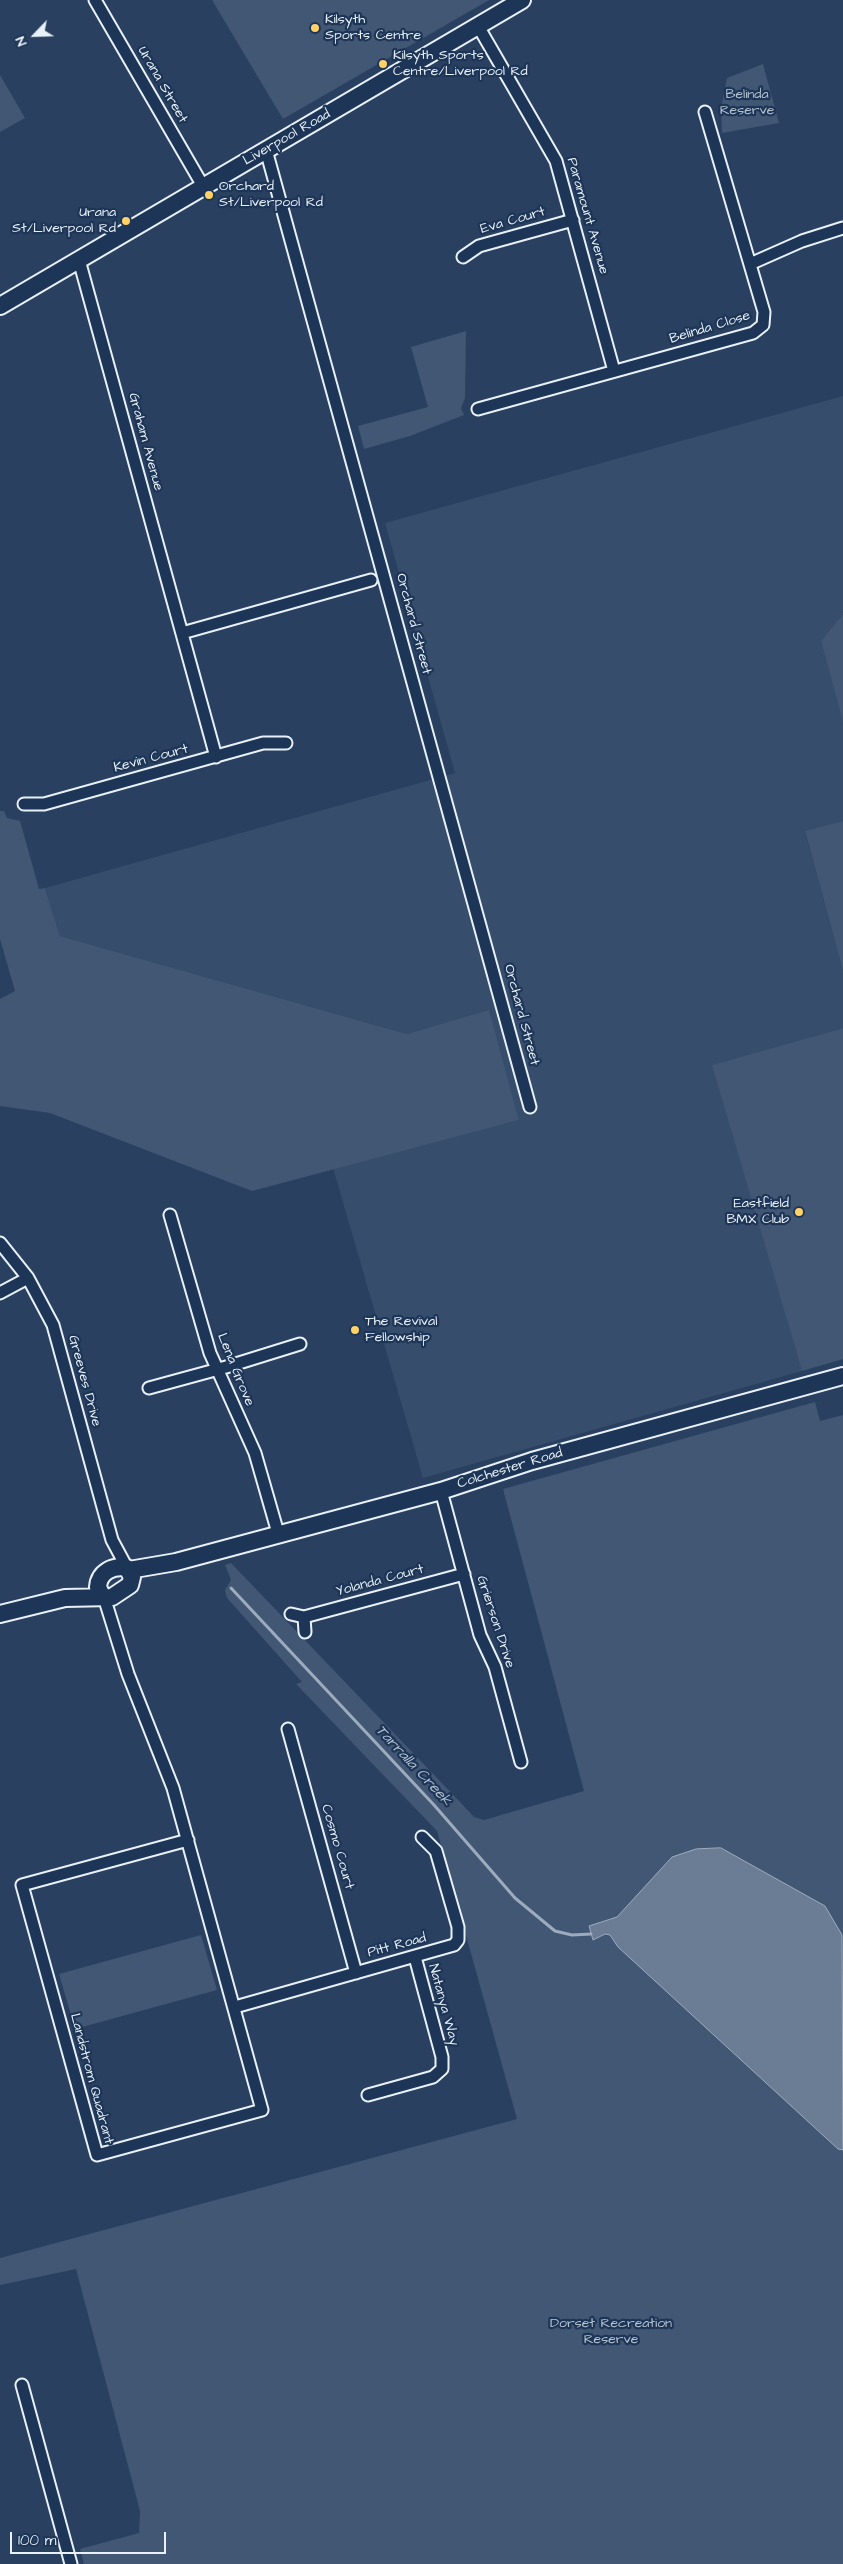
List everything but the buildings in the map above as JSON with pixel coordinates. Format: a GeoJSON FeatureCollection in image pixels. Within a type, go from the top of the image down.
{"type":"FeatureCollection","features":[{"type":"Feature","properties":{"kind":"main road","name":"Liverpool Road"},"geometry":{"type":"LineString","coordinates":[[0,306],[522,0]]}},
{"type":"Feature","properties":{"kind":"main road","name":"Colchester Road"},"geometry":{"type":"LineString","coordinates":[[0,1614],[118,1585],[176,1562],[278,1533],[441,1491],[532,1461],[843,1376]]}},
{"type":"Feature","properties":{"kind":"main road","name":"Colchester Road"},"geometry":{"type":"LineString","coordinates":[[65,1598],[86,1583],[106,1573]]}},
{"type":"Feature","properties":{"kind":"main road"},"geometry":{"type":"LineString","coordinates":[[106,1573],[118,1585],[98,1587],[106,1573]]}},
{"type":"Feature","properties":{"kind":"street","name":"Urana Street"},"geometry":{"type":"LineString","coordinates":[[94,0],[202,186]]}},
{"type":"Feature","properties":{"kind":"street","name":"Paramount Avenue"},"geometry":{"type":"LineString","coordinates":[[478,26],[554,156],[614,372]]}},
{"type":"Feature","properties":{"kind":"street","name":"Belinda Close"},"geometry":{"type":"LineString","coordinates":[[478,409],[758,330],[763,325],[764,312],[705,112]]}},
{"type":"Feature","properties":{"kind":"street","name":"Orchard Street"},"geometry":{"type":"LineString","coordinates":[[266,150],[530,1107]]}},
{"type":"Feature","properties":{"kind":"street","name":"Eva Court"},"geometry":{"type":"LineString","coordinates":[[463,257],[479,246],[573,220]]}},
{"type":"Feature","properties":{"kind":"street"},"geometry":{"type":"LineString","coordinates":[[750,264],[802,240],[843,228]]}},
{"type":"Feature","properties":{"kind":"street","name":"Graham Avenue"},"geometry":{"type":"LineString","coordinates":[[79,260],[216,757]]}},
{"type":"Feature","properties":{"kind":"street"},"geometry":{"type":"LineString","coordinates":[[182,633],[371,580]]}},
{"type":"Feature","properties":{"kind":"street","name":"Kevin Court"},"geometry":{"type":"LineString","coordinates":[[24,804],[44,804],[263,743],[286,743]]}},
{"type":"Feature","properties":{"kind":"street","name":"Lena Grove"},"geometry":{"type":"LineString","coordinates":[[170,1215],[215,1369],[255,1453],[278,1533]]}},
{"type":"Feature","properties":{"kind":"street","name":"Greeves Drive"},"geometry":{"type":"LineString","coordinates":[[0,1243],[28,1278],[53,1325],[112,1540],[118,1585]]}},
{"type":"Feature","properties":{"kind":"street"},"geometry":{"type":"LineString","coordinates":[[0,1293],[28,1278]]}},
{"type":"Feature","properties":{"kind":"street"},"geometry":{"type":"LineString","coordinates":[[149,1388],[300,1344]]}},
{"type":"Feature","properties":{"kind":"street","name":"Grierson Drive"},"geometry":{"type":"LineString","coordinates":[[441,1491],[480,1635],[495,1667],[521,1762]]}},
{"type":"Feature","properties":{"kind":"street","name":"Greeves Drive"},"geometry":{"type":"LineString","coordinates":[[106,1573],[112,1540]]}},
{"type":"Feature","properties":{"kind":"street","name":"Yolanda Court"},"geometry":{"type":"LineString","coordinates":[[291,1614],[304,1617],[464,1574]]}},
{"type":"Feature","properties":{"kind":"street","name":"Landstrom Quadrant"},"geometry":{"type":"LineString","coordinates":[[118,1585],[114,1622],[128,1674],[173,1788],[188,1840],[235,2007],[262,2110],[97,2155],[22,1885],[188,1840]]}},
{"type":"Feature","properties":{"kind":"street"},"geometry":{"type":"LineString","coordinates":[[304,1617],[305,1632]]}},
{"type":"Feature","properties":{"kind":"street","name":"Cosmo Court"},"geometry":{"type":"LineString","coordinates":[[288,1729],[356,1973]]}},
{"type":"Feature","properties":{"kind":"street","name":"Pitt Road"},"geometry":{"type":"LineString","coordinates":[[235,2007],[414,1958],[450,1947],[458,1940],[459,1934],[436,1851],[422,1838]]}},
{"type":"Feature","properties":{"kind":"street","name":"Natanya Way"},"geometry":{"type":"LineString","coordinates":[[368,2095],[433,2077],[442,2069],[442,2056],[414,1958]]}},
{"type":"Feature","properties":{"kind":"street"},"geometry":{"type":"LineString","coordinates":[[22,2386],[72,2564]]}},
{"type":"Feature","properties":{"kind":"shaded area"},"geometry":{"type":"Polygon","coordinates":[[[843,396],[843,614],[821,641],[843,723],[843,821],[805,832],[843,971],[843,1028],[713,1065],[802,1371],[423,1478],[333,1168],[519,1120],[489,1011],[407,1034],[60,936],[45,888],[455,773],[385,523],[843,396]]]}},
{"type":"Feature","properties":{"kind":"shaded area"},"geometry":{"type":"Polygon","coordinates":[[[721,1848],[825,1906],[842,1935],[843,2150],[838,2149],[618,1947],[610,1935],[605,1934],[593,1940],[589,1926],[617,1917],[672,1857],[696,1849],[721,1848]]]}},
{"type":"Feature","properties":{"kind":"green space","name":"Kilsyth Sports Centre"},"geometry":{"type":"Polygon","coordinates":[[[212,0],[489,0],[283,119],[212,0]]]}},
{"type":"Feature","properties":{"kind":"green space","name":"Belinda Reserve"},"geometry":{"type":"Polygon","coordinates":[[[763,64],[779,123],[722,133],[721,108],[727,78],[763,64]]]}},
{"type":"Feature","properties":{"kind":"green space"},"geometry":{"type":"Polygon","coordinates":[[[0,75],[25,118],[0,132],[0,75]]]}},
{"type":"Feature","properties":{"kind":"green space"},"geometry":{"type":"Polygon","coordinates":[[[466,331],[465,398],[461,408],[464,415],[410,436],[364,449],[358,426],[428,407],[411,347],[466,331]]]}},
{"type":"Feature","properties":{"kind":"green space"},"geometry":{"type":"Polygon","coordinates":[[[843,614],[843,723],[821,641],[843,614]]]}},
{"type":"Feature","properties":{"kind":"green space"},"geometry":{"type":"Polygon","coordinates":[[[0,811],[4,811],[7,818],[20,821],[39,889],[45,888],[60,936],[407,1034],[489,1010],[519,1120],[252,1191],[50,1113],[0,1106],[0,999],[15,991],[0,939],[0,811]]]}},
{"type":"Feature","properties":{"kind":"green space"},"geometry":{"type":"Polygon","coordinates":[[[843,821],[843,971],[805,831],[843,821]]]}},
{"type":"Feature","properties":{"kind":"green space","name":"Eastfield BMX Club"},"geometry":{"type":"Polygon","coordinates":[[[843,1028],[843,1359],[802,1371],[712,1065],[843,1028]]]}},
{"type":"Feature","properties":{"kind":"green space","name":"Dorset Recreation Reserve"},"geometry":{"type":"Polygon","coordinates":[[[815,1402],[820,1421],[843,1415],[843,2564],[84,2564],[80,2549],[139,2533],[140,2511],[76,2269],[0,2285],[0,2258],[517,2119],[437,1831],[296,1684],[302,1682],[227,1598],[225,1590],[231,1580],[225,1565],[231,1563],[474,1817],[484,1820],[584,1791],[503,1489],[815,1402]]]}},
{"type":"Feature","properties":{"kind":"green space"},"geometry":{"type":"Polygon","coordinates":[[[201,1935],[217,1990],[75,2029],[59,1974],[201,1935]]]}},
{"type":"Feature","properties":{"kind":"waterway","name":"Tarralla Creek"},"geometry":{"type":"LineString","coordinates":[[231,1588],[434,1805],[515,1898],[555,1931],[572,1935],[591,1934]]}},
{"type":"Feature","properties":{"kind":"place","name":"Kilsyth Sports Centre"},"geometry":{"type":"Point","coordinates":[315,28]}},
{"type":"Feature","properties":{"kind":"place","name":"Kilsyth Sports Centre/Liverpool Rd"},"geometry":{"type":"Point","coordinates":[383,64]}},
{"type":"Feature","properties":{"kind":"place","name":"Orchard St/Liverpool Rd"},"geometry":{"type":"Point","coordinates":[209,195]}},
{"type":"Feature","properties":{"kind":"place","name":"Urana St/Liverpool Rd"},"geometry":{"type":"Point","coordinates":[126,221]}},
{"type":"Feature","properties":{"kind":"place","name":"Eastfield BMX Club"},"geometry":{"type":"Point","coordinates":[799,1212]}},
{"type":"Feature","properties":{"kind":"place","name":"The Revival Fellowship"},"geometry":{"type":"Point","coordinates":[355,1330]}}]}
